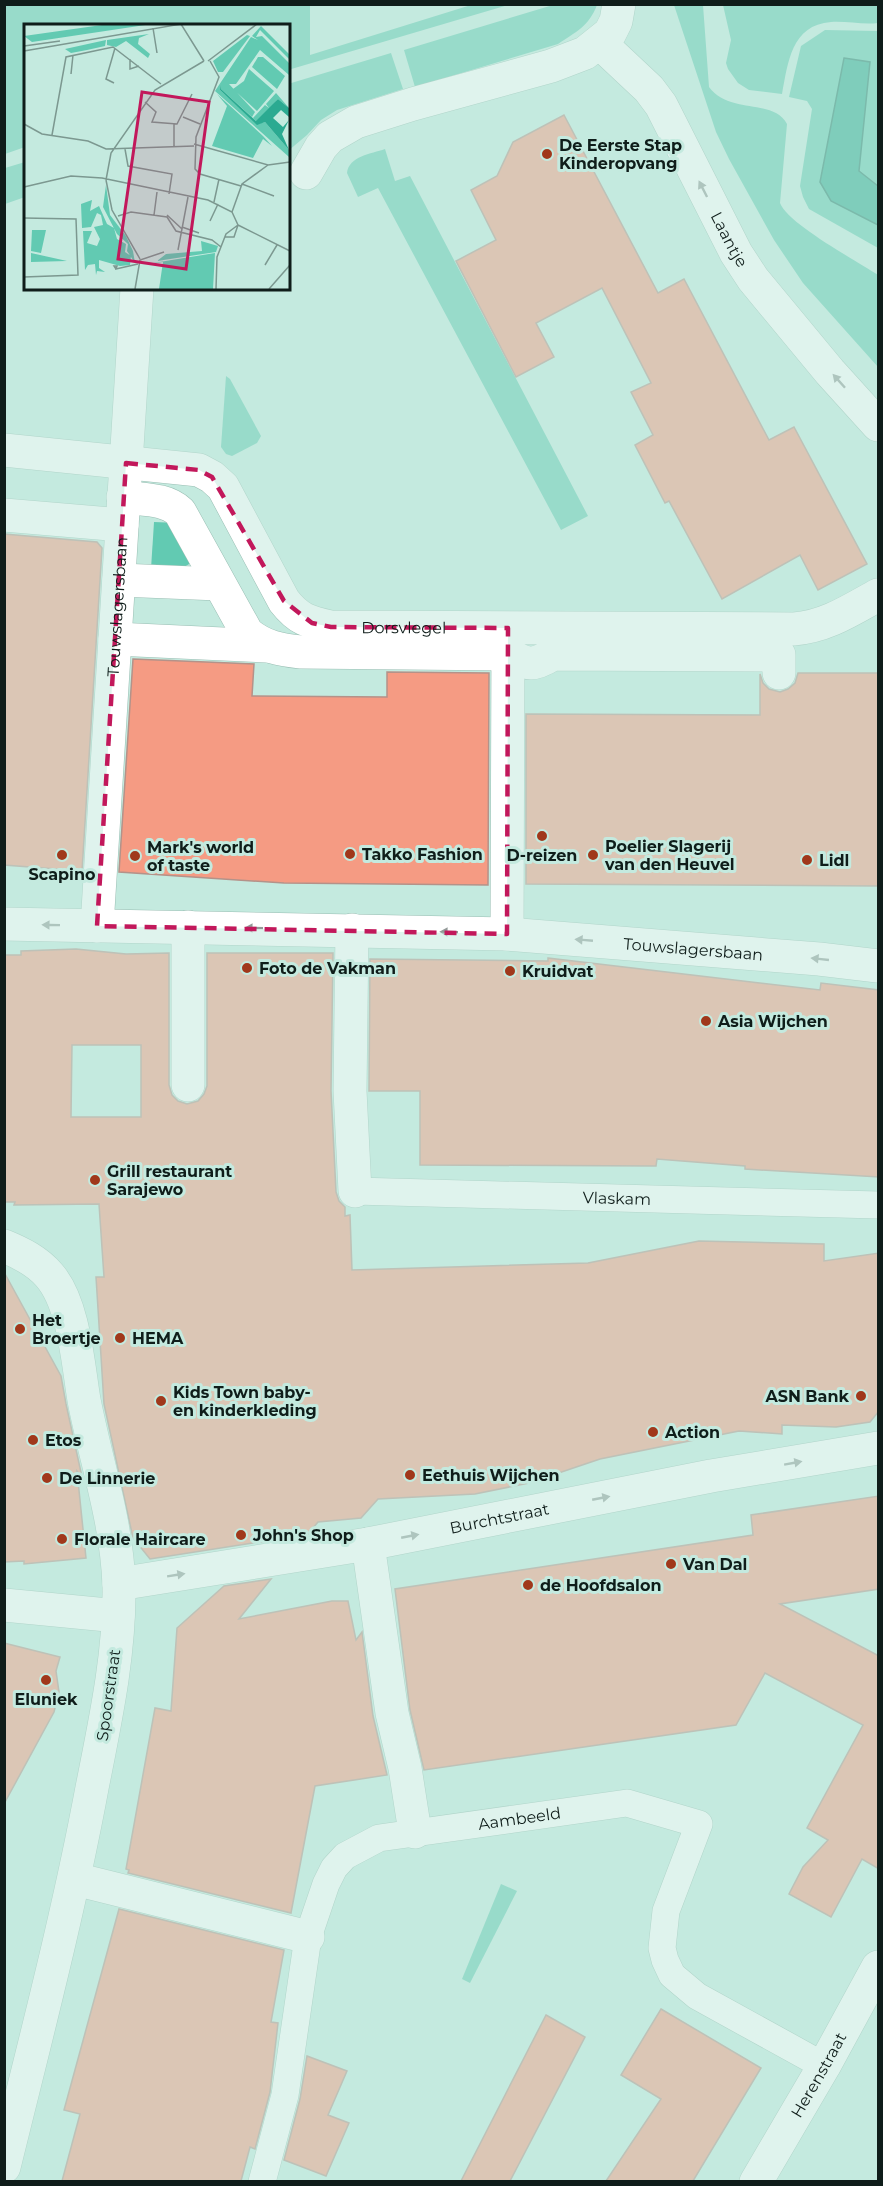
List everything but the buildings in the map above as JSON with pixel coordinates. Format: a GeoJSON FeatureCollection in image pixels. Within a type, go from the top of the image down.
{"type":"FeatureCollection","features":[{"type":"Feature","properties":{"kind":"street"},"geometry":{"type":"LineString","coordinates":[[306,173],[321,147],[330,137],[356,122],[412,104],[551,66],[585,53],[610,33],[620,4]]}},
{"type":"Feature","properties":{"kind":"street","name":"Laantje"},"geometry":{"type":"LineString","coordinates":[[600,43],[649,89],[661,105],[736,253],[753,279],[830,372],[879,425]]}},
{"type":"Feature","properties":{"kind":"street","name":"Touwslagersbaan"},"geometry":{"type":"LineString","coordinates":[[97,926],[137,290]]}},
{"type":"Feature","properties":{"kind":"street","name":"Dorsvlegel"},"geometry":{"type":"LineString","coordinates":[[4,450],[199,470],[213,477],[223,487],[284,601],[298,617],[312,623],[331,627],[508,641]]}},
{"type":"Feature","properties":{"kind":"street","name":"Dorsvlegel"},"geometry":{"type":"LineString","coordinates":[[4,515],[123,511],[162,502],[172,504],[180,512],[247,633],[257,642],[278,650],[301,652],[800,629],[839,617],[879,595]]}},
{"type":"Feature","properties":{"kind":"street"},"geometry":{"type":"LineString","coordinates":[[119,580],[219,584]]}},
{"type":"Feature","properties":{"kind":"street","name":"Dorsvlegel"},"geometry":{"type":"LineString","coordinates":[[115,639],[266,646]]}},
{"type":"Feature","properties":{"kind":"street"},"geometry":{"type":"LineString","coordinates":[[507,934],[508,641]]}},
{"type":"Feature","properties":{"kind":"street","name":"Dorsvlegel"},"geometry":{"type":"LineString","coordinates":[[508,641],[523,663],[538,663],[554,654],[779,655],[779,673]]}},
{"type":"Feature","properties":{"kind":"street","name":"Touwslagersbaan"},"geometry":{"type":"LineString","coordinates":[[4,924],[507,934],[819,959],[879,966]]}},
{"type":"Feature","properties":{"kind":"street"},"geometry":{"type":"LineString","coordinates":[[188,927],[188,1085]]}},
{"type":"Feature","properties":{"kind":"street"},"geometry":{"type":"LineString","coordinates":[[352,930],[350,1091],[356,1191]]}},
{"type":"Feature","properties":{"kind":"street","name":"Spoorstraat"},"geometry":{"type":"LineString","coordinates":[[4,1246],[28,1258],[50,1276],[69,1319],[89,1425],[115,1532],[118,1600],[108,1703],[75,1879],[4,2167]]}},
{"type":"Feature","properties":{"kind":"street","name":"Burchtstraat"},"geometry":{"type":"LineString","coordinates":[[4,1605],[118,1600],[368,1544],[711,1476],[879,1448]]}},
{"type":"Feature","properties":{"kind":"street"},"geometry":{"type":"LineString","coordinates":[[368,1544],[392,1713],[405,1768],[415,1832]]}},
{"type":"Feature","properties":{"kind":"street"},"geometry":{"type":"LineString","coordinates":[[75,1879],[308,1937]]}},
{"type":"Feature","properties":{"kind":"street","name":"Herenstraat"},"geometry":{"type":"LineString","coordinates":[[756,2181],[879,1967]]}},
{"type":"Feature","properties":{"kind":"lane","name":"Vlaskam"},"geometry":{"type":"LineString","coordinates":[[356,1191],[879,1205]]}},
{"type":"Feature","properties":{"kind":"lane","name":"Aambeeld"},"geometry":{"type":"LineString","coordinates":[[262,2181],[285,2096],[308,1937],[326,1884],[334,1869],[345,1856],[379,1838],[627,1803],[699,1824],[666,1911],[662,1948],[672,1975],[698,1996],[824,2066]]}},
{"type":"Feature","properties":{"kind":"highlighted area"},"geometry":{"type":"Polygon","coordinates":[[[126,463],[199,470],[212,477],[284,601],[312,623],[331,627],[508,628],[507,934],[97,926],[126,463]]]}},
{"type":"Feature","properties":{"kind":"shaded area"},"geometry":{"type":"Polygon","coordinates":[[[5,4],[310,5],[310,55],[471,5],[508,5],[290,69],[290,24],[24,24],[24,147],[5,154],[5,4]]]}},
{"type":"Feature","properties":{"kind":"shaded area"},"geometry":{"type":"Polygon","coordinates":[[[553,5],[597,5],[586,23],[558,44],[415,87],[404,50],[553,5]]]}},
{"type":"Feature","properties":{"kind":"shaded area"},"geometry":{"type":"Polygon","coordinates":[[[674,5],[703,5],[709,87],[718,96],[728,101],[772,111],[787,124],[780,203],[786,212],[809,231],[878,275],[878,367],[803,283],[774,240],[716,132],[674,5]]]}},
{"type":"Feature","properties":{"kind":"shaded area"},"geometry":{"type":"Polygon","coordinates":[[[723,5],[878,5],[878,23],[831,22],[807,30],[800,38],[790,58],[782,94],[749,90],[738,83],[728,69],[726,63],[731,40],[723,5]]]}},
{"type":"Feature","properties":{"kind":"shaded area"},"geometry":{"type":"Polygon","coordinates":[[[825,30],[878,31],[878,186],[859,171],[870,62],[844,58],[820,181],[831,201],[878,225],[878,248],[809,209],[800,186],[812,109],[807,101],[789,97],[801,46],[825,30]]]}},
{"type":"Feature","properties":{"kind":"shaded area"},"geometry":{"type":"Polygon","coordinates":[[[391,53],[403,89],[337,110],[321,120],[290,149],[290,83],[391,53]]]}},
{"type":"Feature","properties":{"kind":"shaded area"},"geometry":{"type":"Polygon","coordinates":[[[844,58],[870,62],[859,171],[878,186],[878,225],[831,201],[820,182],[844,58]]]}},
{"type":"Feature","properties":{"kind":"shaded area"},"geometry":{"type":"Polygon","coordinates":[[[385,149],[395,181],[410,176],[588,516],[561,530],[378,188],[358,197],[347,173],[349,167],[362,156],[385,149]]]}},
{"type":"Feature","properties":{"kind":"shaded area"},"geometry":{"type":"Polygon","coordinates":[[[24,162],[24,197],[5,204],[5,168],[24,162]]]}},
{"type":"Feature","properties":{"kind":"shaded area"},"geometry":{"type":"Polygon","coordinates":[[[226,376],[230,379],[261,436],[257,443],[232,456],[226,454],[221,447],[226,376]]]}},
{"type":"Feature","properties":{"kind":"shaded area"},"geometry":{"type":"Polygon","coordinates":[[[154,522],[178,523],[198,559],[177,571],[151,569],[154,522]]]}},
{"type":"Feature","properties":{"kind":"shaded area"},"geometry":{"type":"Polygon","coordinates":[[[501,1884],[517,1891],[470,1983],[462,1979],[501,1884]]]}},
{"type":"Feature","properties":{"kind":"place","name":"De Eerste Stap Kinderopvang"},"geometry":{"type":"Point","coordinates":[547,154]}},
{"type":"Feature","properties":{"kind":"place","name":"D-reizen"},"geometry":{"type":"Point","coordinates":[542,836]}},
{"type":"Feature","properties":{"kind":"place","name":"Takko Fashion"},"geometry":{"type":"Point","coordinates":[350,854]}},
{"type":"Feature","properties":{"kind":"place","name":"Scapino"},"geometry":{"type":"Point","coordinates":[62,855]}},
{"type":"Feature","properties":{"kind":"place","name":"Poelier Slagerij van den Heuvel"},"geometry":{"type":"Point","coordinates":[593,855]}},
{"type":"Feature","properties":{"kind":"place","name":"Mark's world of taste"},"geometry":{"type":"Point","coordinates":[135,856]}},
{"type":"Feature","properties":{"kind":"place","name":"Lidl"},"geometry":{"type":"Point","coordinates":[807,860]}},
{"type":"Feature","properties":{"kind":"place","name":"Foto de Vakman"},"geometry":{"type":"Point","coordinates":[247,968]}},
{"type":"Feature","properties":{"kind":"place","name":"Kruidvat"},"geometry":{"type":"Point","coordinates":[510,971]}},
{"type":"Feature","properties":{"kind":"place","name":"Asia Wijchen"},"geometry":{"type":"Point","coordinates":[706,1021]}},
{"type":"Feature","properties":{"kind":"place","name":"Grill restaurant Sarajewo"},"geometry":{"type":"Point","coordinates":[95,1180]}},
{"type":"Feature","properties":{"kind":"place","name":"Het Broertje"},"geometry":{"type":"Point","coordinates":[20,1329]}},
{"type":"Feature","properties":{"kind":"place","name":"HEMA"},"geometry":{"type":"Point","coordinates":[120,1338]}},
{"type":"Feature","properties":{"kind":"place","name":"ASN Bank"},"geometry":{"type":"Point","coordinates":[861,1396]}},
{"type":"Feature","properties":{"kind":"place","name":"Kids Town baby- en kinderkleding"},"geometry":{"type":"Point","coordinates":[161,1401]}},
{"type":"Feature","properties":{"kind":"place","name":"Action"},"geometry":{"type":"Point","coordinates":[653,1432]}},
{"type":"Feature","properties":{"kind":"place","name":"Etos"},"geometry":{"type":"Point","coordinates":[33,1440]}},
{"type":"Feature","properties":{"kind":"place","name":"Eethuis Wijchen"},"geometry":{"type":"Point","coordinates":[410,1475]}},
{"type":"Feature","properties":{"kind":"place","name":"De Linnerie"},"geometry":{"type":"Point","coordinates":[47,1478]}},
{"type":"Feature","properties":{"kind":"place","name":"John's Shop"},"geometry":{"type":"Point","coordinates":[241,1535]}},
{"type":"Feature","properties":{"kind":"place","name":"Florale Haircare"},"geometry":{"type":"Point","coordinates":[62,1539]}},
{"type":"Feature","properties":{"kind":"place","name":"Van Dal"},"geometry":{"type":"Point","coordinates":[671,1564]}},
{"type":"Feature","properties":{"kind":"place","name":"de Hoofdsalon"},"geometry":{"type":"Point","coordinates":[528,1585]}},
{"type":"Feature","properties":{"kind":"place","name":"Eluniek"},"geometry":{"type":"Point","coordinates":[46,1680]}}]}
